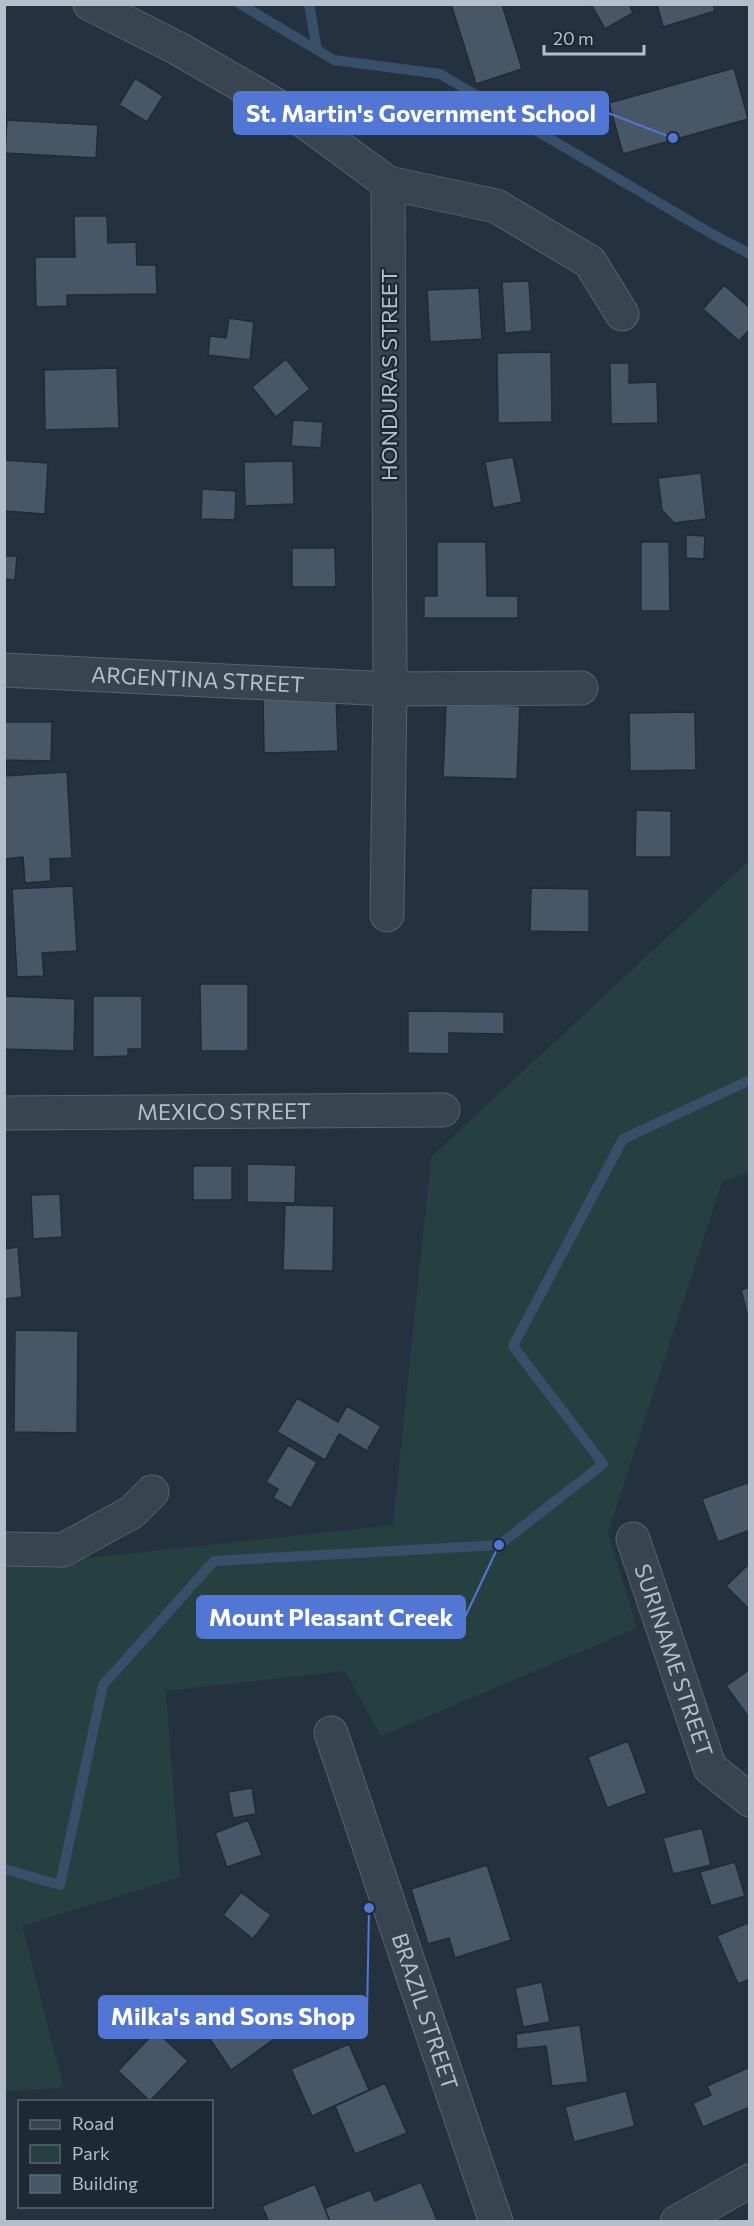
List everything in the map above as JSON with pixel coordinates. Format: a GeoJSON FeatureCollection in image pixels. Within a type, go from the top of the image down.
{"type":"FeatureCollection","features":[{"type":"Feature","properties":{"kind":"street"},"geometry":{"type":"LineString","coordinates":[[90,4],[179,49],[305,122],[388,183],[496,206],[590,262],[622,314]]}},
{"type":"Feature","properties":{"kind":"street","name":"HONDURAS STREET"},"geometry":{"type":"LineString","coordinates":[[387,915],[390,689],[388,183]]}},
{"type":"Feature","properties":{"kind":"street","name":"ARGENTINA STREET"},"geometry":{"type":"LineString","coordinates":[[4,670],[390,689],[581,687]]}},
{"type":"Feature","properties":{"kind":"street","name":"MEXICO STREET"},"geometry":{"type":"LineString","coordinates":[[4,1113],[443,1110]]}},
{"type":"Feature","properties":{"kind":"street"},"geometry":{"type":"LineString","coordinates":[[4,1549],[63,1550],[132,1512],[152,1492]]}},
{"type":"Feature","properties":{"kind":"street","name":"SURINAME STREET"},"geometry":{"type":"LineString","coordinates":[[633,1539],[710,1768],[750,1800]]}},
{"type":"Feature","properties":{"kind":"street","name":"BRAZIL STREET"},"geometry":{"type":"LineString","coordinates":[[331,1733],[496,2222]]}},
{"type":"Feature","properties":{"kind":"street"},"geometry":{"type":"LineString","coordinates":[[677,2222],[750,2181]]}},
{"type":"Feature","properties":{"kind":"green space"},"geometry":{"type":"Polygon","coordinates":[[[749,861],[749,1172],[722,1182],[608,1533],[637,1628],[381,1736],[345,1671],[166,1691],[180,1877],[22,1926],[64,2088],[5,2091],[4,1567],[393,1525],[431,1157],[749,861]]]}},
{"type":"Feature","properties":{"kind":"building"},"geometry":{"type":"Polygon","coordinates":[[[451,4],[502,4],[522,69],[476,84],[451,4]]]}},
{"type":"Feature","properties":{"kind":"building"},"geometry":{"type":"Polygon","coordinates":[[[591,4],[629,4],[633,13],[605,29],[591,4]]]}},
{"type":"Feature","properties":{"kind":"building"},"geometry":{"type":"Polygon","coordinates":[[[657,4],[713,4],[715,11],[663,27],[657,4]]]}},
{"type":"Feature","properties":{"kind":"building"},"geometry":{"type":"Polygon","coordinates":[[[734,68],[748,119],[623,154],[609,103],[734,68]]]}},
{"type":"Feature","properties":{"kind":"building"},"geometry":{"type":"Polygon","coordinates":[[[135,78],[163,96],[147,122],[119,105],[135,78]]]}},
{"type":"Feature","properties":{"kind":"building"},"geometry":{"type":"Polygon","coordinates":[[[7,120],[98,125],[96,158],[5,153],[7,120]]]}},
{"type":"Feature","properties":{"kind":"building"},"geometry":{"type":"Polygon","coordinates":[[[74,216],[107,216],[108,243],[136,242],[137,265],[156,265],[157,294],[67,295],[67,306],[36,307],[35,257],[75,257],[74,216]]]}},
{"type":"Feature","properties":{"kind":"building"},"geometry":{"type":"Polygon","coordinates":[[[529,281],[532,331],[505,333],[502,282],[529,281]]]}},
{"type":"Feature","properties":{"kind":"building"},"geometry":{"type":"Polygon","coordinates":[[[724,285],[750,308],[750,329],[739,341],[703,309],[724,285]]]}},
{"type":"Feature","properties":{"kind":"building"},"geometry":{"type":"Polygon","coordinates":[[[479,288],[482,339],[430,342],[427,290],[479,288]]]}},
{"type":"Feature","properties":{"kind":"building"},"geometry":{"type":"Polygon","coordinates":[[[229,318],[254,322],[250,360],[208,355],[210,336],[226,338],[229,318]]]}},
{"type":"Feature","properties":{"kind":"building"},"geometry":{"type":"Polygon","coordinates":[[[551,352],[552,422],[498,423],[497,353],[551,352]]]}},
{"type":"Feature","properties":{"kind":"building"},"geometry":{"type":"Polygon","coordinates":[[[286,359],[310,389],[276,417],[252,387],[286,359]]]}},
{"type":"Feature","properties":{"kind":"building"},"geometry":{"type":"Polygon","coordinates":[[[610,363],[629,363],[629,383],[657,382],[658,423],[611,424],[610,363]]]}},
{"type":"Feature","properties":{"kind":"building"},"geometry":{"type":"Polygon","coordinates":[[[117,368],[119,428],[45,430],[44,370],[117,368]]]}},
{"type":"Feature","properties":{"kind":"building"},"geometry":{"type":"Polygon","coordinates":[[[293,420],[323,422],[321,448],[291,446],[293,420]]]}},
{"type":"Feature","properties":{"kind":"building"},"geometry":{"type":"Polygon","coordinates":[[[513,457],[522,502],[493,508],[485,462],[513,457]]]}},
{"type":"Feature","properties":{"kind":"building"},"geometry":{"type":"Polygon","coordinates":[[[4,460],[48,463],[45,514],[4,511],[4,460]]]}},
{"type":"Feature","properties":{"kind":"building"},"geometry":{"type":"Polygon","coordinates":[[[293,461],[294,504],[245,506],[244,462],[293,461]]]}},
{"type":"Feature","properties":{"kind":"building"},"geometry":{"type":"Polygon","coordinates":[[[701,473],[706,519],[674,523],[662,510],[658,478],[701,473]]]}},
{"type":"Feature","properties":{"kind":"building"},"geometry":{"type":"Polygon","coordinates":[[[202,489],[236,491],[235,520],[201,519],[202,489]]]}},
{"type":"Feature","properties":{"kind":"building"},"geometry":{"type":"Polygon","coordinates":[[[686,535],[705,536],[704,559],[686,558],[686,535]]]}},
{"type":"Feature","properties":{"kind":"building"},"geometry":{"type":"Polygon","coordinates":[[[437,542],[486,542],[487,596],[518,596],[518,618],[424,618],[424,596],[437,596],[437,542]]]}},
{"type":"Feature","properties":{"kind":"building"},"geometry":{"type":"Polygon","coordinates":[[[641,542],[669,542],[670,611],[641,611],[641,542]]]}},
{"type":"Feature","properties":{"kind":"building"},"geometry":{"type":"Polygon","coordinates":[[[292,548],[335,548],[336,587],[292,587],[292,548]]]}},
{"type":"Feature","properties":{"kind":"building"},"geometry":{"type":"Polygon","coordinates":[[[4,556],[17,556],[15,580],[4,579],[4,556]]]}},
{"type":"Feature","properties":{"kind":"building"},"geometry":{"type":"Polygon","coordinates":[[[336,697],[338,751],[264,753],[263,698],[336,697]]]}},
{"type":"Feature","properties":{"kind":"building"},"geometry":{"type":"Polygon","coordinates":[[[446,703],[520,706],[517,779],[443,777],[446,703]]]}},
{"type":"Feature","properties":{"kind":"building"},"geometry":{"type":"Polygon","coordinates":[[[695,712],[696,770],[630,771],[629,713],[695,712]]]}},
{"type":"Feature","properties":{"kind":"building"},"geometry":{"type":"Polygon","coordinates":[[[4,722],[52,722],[51,761],[4,760],[4,722]]]}},
{"type":"Feature","properties":{"kind":"building"},"geometry":{"type":"Polygon","coordinates":[[[67,772],[72,858],[50,859],[51,881],[25,883],[23,857],[4,859],[4,776],[67,772]]]}},
{"type":"Feature","properties":{"kind":"building"},"geometry":{"type":"Polygon","coordinates":[[[636,810],[671,811],[671,857],[635,857],[636,810]]]}},
{"type":"Feature","properties":{"kind":"building"},"geometry":{"type":"Polygon","coordinates":[[[73,886],[77,951],[42,953],[44,976],[17,977],[12,889],[73,886]]]}},
{"type":"Feature","properties":{"kind":"building"},"geometry":{"type":"Polygon","coordinates":[[[531,888],[589,889],[589,932],[530,931],[531,888]]]}},
{"type":"Feature","properties":{"kind":"building"},"geometry":{"type":"Polygon","coordinates":[[[200,984],[248,984],[248,1051],[201,1051],[200,984]]]}},
{"type":"Feature","properties":{"kind":"building"},"geometry":{"type":"Polygon","coordinates":[[[4,996],[75,999],[74,1051],[4,1049],[4,996]]]}},
{"type":"Feature","properties":{"kind":"building"},"geometry":{"type":"Polygon","coordinates":[[[93,996],[142,996],[142,1049],[128,1049],[128,1056],[93,1057],[93,996]]]}},
{"type":"Feature","properties":{"kind":"building"},"geometry":{"type":"Polygon","coordinates":[[[408,1011],[504,1012],[504,1034],[449,1033],[449,1054],[408,1053],[408,1011]]]}},
{"type":"Feature","properties":{"kind":"building"},"geometry":{"type":"Polygon","coordinates":[[[247,1164],[296,1165],[295,1203],[247,1202],[247,1164]]]}},
{"type":"Feature","properties":{"kind":"building"},"geometry":{"type":"Polygon","coordinates":[[[193,1166],[232,1166],[232,1200],[193,1200],[193,1166]]]}},
{"type":"Feature","properties":{"kind":"building"},"geometry":{"type":"Polygon","coordinates":[[[60,1194],[62,1237],[33,1239],[31,1195],[60,1194]]]}},
{"type":"Feature","properties":{"kind":"building"},"geometry":{"type":"Polygon","coordinates":[[[285,1205],[334,1206],[333,1271],[283,1270],[285,1205]]]}},
{"type":"Feature","properties":{"kind":"building"},"geometry":{"type":"Polygon","coordinates":[[[18,1247],[22,1297],[4,1299],[4,1249],[18,1247]]]}},
{"type":"Feature","properties":{"kind":"building"},"geometry":{"type":"Polygon","coordinates":[[[750,1287],[750,1312],[747,1313],[741,1290],[750,1287]]]}},
{"type":"Feature","properties":{"kind":"building"},"geometry":{"type":"Polygon","coordinates":[[[15,1330],[78,1331],[77,1433],[14,1432],[15,1330]]]}},
{"type":"Feature","properties":{"kind":"building"},"geometry":{"type":"Polygon","coordinates":[[[297,1398],[338,1422],[347,1406],[381,1426],[367,1451],[339,1434],[325,1460],[277,1432],[297,1398]]]}},
{"type":"Feature","properties":{"kind":"building"},"geometry":{"type":"Polygon","coordinates":[[[288,1445],[317,1462],[291,1508],[273,1498],[278,1489],[266,1482],[288,1445]]]}},
{"type":"Feature","properties":{"kind":"building"},"geometry":{"type":"Polygon","coordinates":[[[750,1482],[750,1530],[718,1542],[702,1499],[750,1482]]]}},
{"type":"Feature","properties":{"kind":"building"},"geometry":{"type":"Polygon","coordinates":[[[750,1563],[750,1610],[726,1586],[750,1563]]]}},
{"type":"Feature","properties":{"kind":"building"},"geometry":{"type":"Polygon","coordinates":[[[750,1671],[750,1719],[726,1686],[750,1671]]]}},
{"type":"Feature","properties":{"kind":"building"},"geometry":{"type":"Polygon","coordinates":[[[628,1741],[647,1793],[607,1808],[588,1757],[628,1741]]]}},
{"type":"Feature","properties":{"kind":"building"},"geometry":{"type":"Polygon","coordinates":[[[252,1788],[256,1814],[233,1818],[228,1792],[252,1788]]]}},
{"type":"Feature","properties":{"kind":"building"},"geometry":{"type":"Polygon","coordinates":[[[248,1820],[262,1855],[227,1867],[215,1833],[248,1820]]]}},
{"type":"Feature","properties":{"kind":"building"},"geometry":{"type":"Polygon","coordinates":[[[702,1828],[711,1865],[673,1874],[663,1838],[702,1828]]]}},
{"type":"Feature","properties":{"kind":"building"},"geometry":{"type":"Polygon","coordinates":[[[735,1862],[745,1896],[711,1906],[700,1872],[735,1862]]]}},
{"type":"Feature","properties":{"kind":"building"},"geometry":{"type":"Polygon","coordinates":[[[487,1865],[511,1940],[455,1958],[449,1938],[428,1944],[411,1889],[487,1865]]]}},
{"type":"Feature","properties":{"kind":"building"},"geometry":{"type":"Polygon","coordinates":[[[241,1892],[271,1915],[253,1939],[223,1915],[241,1892]]]}},
{"type":"Feature","properties":{"kind":"building"},"geometry":{"type":"Polygon","coordinates":[[[750,1922],[750,1979],[738,1984],[717,1936],[750,1922]]]}},
{"type":"Feature","properties":{"kind":"building"},"geometry":{"type":"Polygon","coordinates":[[[542,1982],[550,2022],[523,2027],[515,1988],[542,1982]]]}},
{"type":"Feature","properties":{"kind":"building"},"geometry":{"type":"Polygon","coordinates":[[[250,1997],[277,2037],[231,2070],[203,2029],[250,1997]]]}},
{"type":"Feature","properties":{"kind":"building"},"geometry":{"type":"Polygon","coordinates":[[[580,2025],[588,2082],[552,2086],[546,2046],[517,2049],[516,2034],[580,2025]]]}},
{"type":"Feature","properties":{"kind":"building"},"geometry":{"type":"Polygon","coordinates":[[[156,2031],[188,2061],[151,2100],[118,2071],[156,2031]]]}},
{"type":"Feature","properties":{"kind":"building"},"geometry":{"type":"Polygon","coordinates":[[[349,2044],[369,2090],[312,2116],[291,2069],[349,2044]]]}},
{"type":"Feature","properties":{"kind":"building"},"geometry":{"type":"Polygon","coordinates":[[[750,2067],[750,2107],[703,2127],[693,2103],[711,2095],[707,2086],[750,2067]]]}},
{"type":"Feature","properties":{"kind":"building"},"geometry":{"type":"Polygon","coordinates":[[[385,2083],[407,2133],[355,2154],[335,2106],[385,2083]]]}},
{"type":"Feature","properties":{"kind":"building"},"geometry":{"type":"Polygon","coordinates":[[[626,2091],[635,2126],[574,2142],[565,2107],[626,2091]]]}},
{"type":"Feature","properties":{"kind":"building"},"geometry":{"type":"Polygon","coordinates":[[[421,2182],[438,2222],[330,2222],[325,2208],[370,2190],[375,2201],[421,2182]]]}},
{"type":"Feature","properties":{"kind":"building"},"geometry":{"type":"Polygon","coordinates":[[[315,2184],[330,2222],[269,2222],[262,2206],[315,2184]]]}},
{"type":"Feature","properties":{"kind":"waterway"},"geometry":{"type":"LineString","coordinates":[[240,4],[334,60],[440,74],[750,254]]}},
{"type":"Feature","properties":{"kind":"waterway"},"geometry":{"type":"LineString","coordinates":[[309,4],[317,50]]}},
{"type":"Feature","properties":{"kind":"waterway"},"geometry":{"type":"LineString","coordinates":[[4,1869],[60,1885],[103,1685],[214,1561],[499,1545],[603,1464],[513,1346],[623,1139],[750,1080]]}},
{"type":"Feature","properties":{"kind":"place","name":"St. Martin's Government School"},"geometry":{"type":"Point","coordinates":[673,138]}},
{"type":"Feature","properties":{"kind":"place","name":"Mount Pleasant Creek"},"geometry":{"type":"Point","coordinates":[499,1545]}},
{"type":"Feature","properties":{"kind":"place","name":"Milka's and Sons Shop"},"geometry":{"type":"Point","coordinates":[369,1908]}}]}
